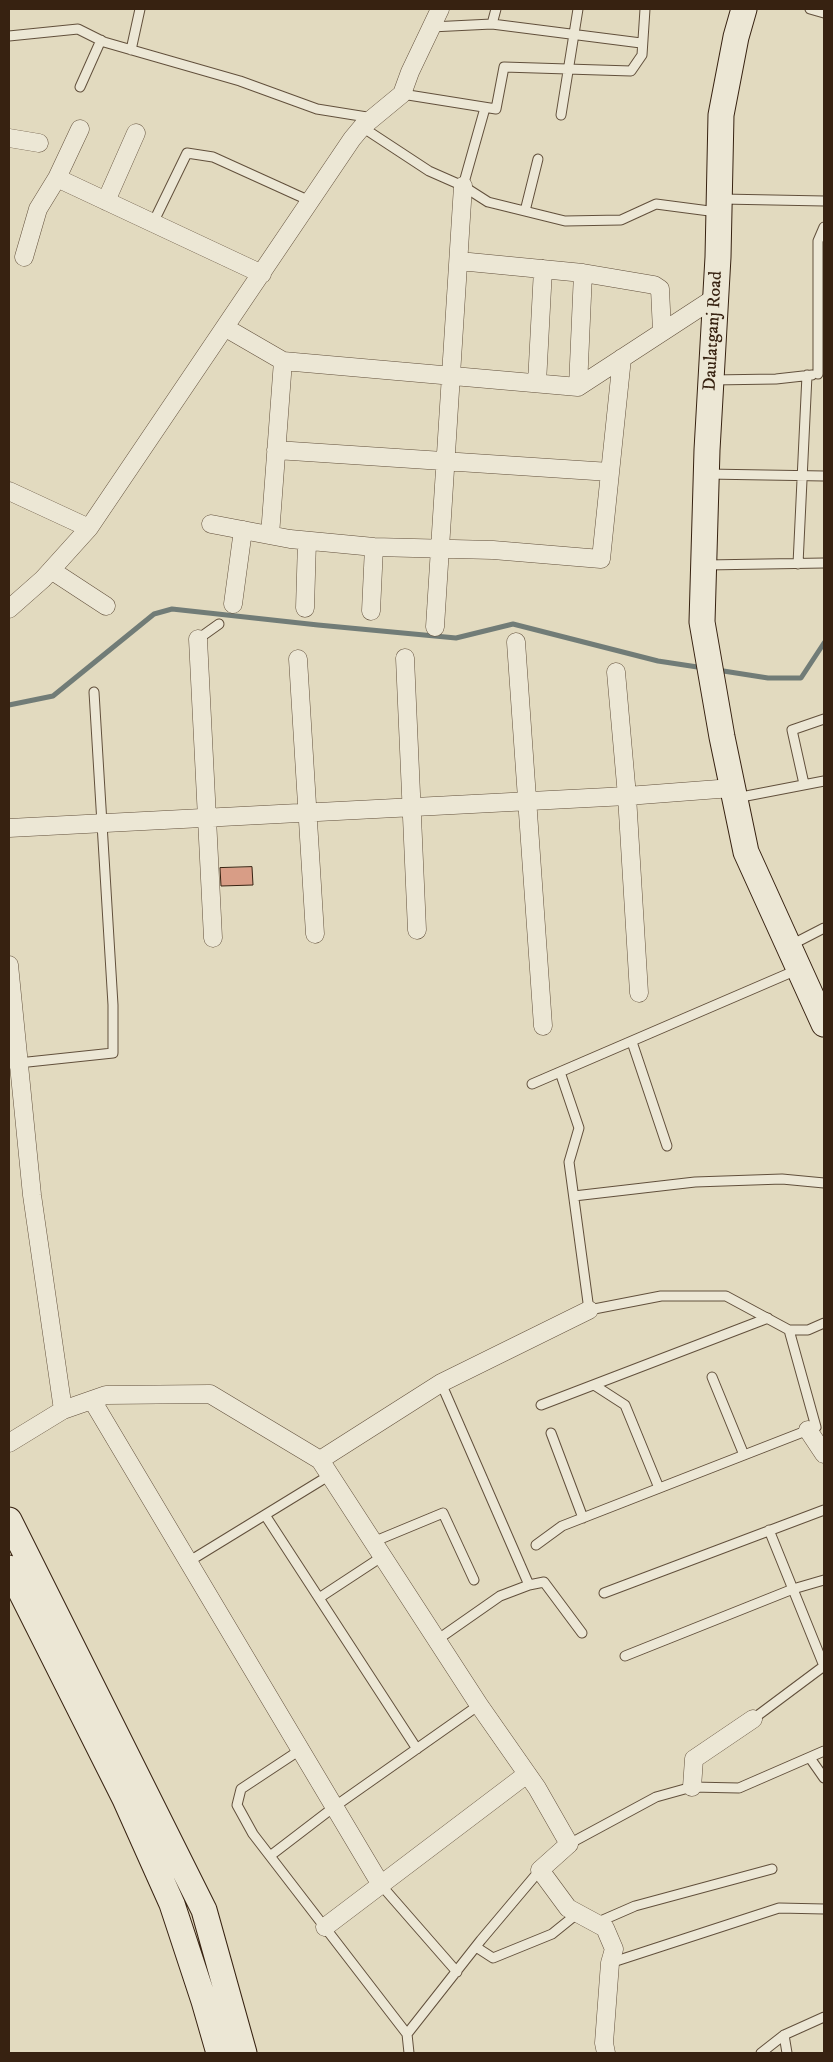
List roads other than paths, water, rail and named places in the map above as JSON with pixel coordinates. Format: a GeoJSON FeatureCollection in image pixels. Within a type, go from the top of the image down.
{"type":"FeatureCollection","features":[{"type":"Feature","properties":{"kind":"main road","name":"Daulatganj Road"},"geometry":{"type":"LineString","coordinates":[[744,9],[736,37],[721,115],[716,296],[706,474],[702,622],[733,794],[746,852],[799,969],[823,1016]]}},
{"type":"Feature","properties":{"kind":"main road"},"geometry":{"type":"LineString","coordinates":[[9,1520],[204,1910],[244,2053]]}},
{"type":"Feature","properties":{"kind":"main road"},"geometry":{"type":"LineString","coordinates":[[9,1568],[125,1799],[172,1904],[219,2053]]}},
{"type":"Feature","properties":{"kind":"street"},"geometry":{"type":"LineString","coordinates":[[9,609],[51,570],[89,528],[352,139],[368,122],[402,94],[410,72],[440,9]]}},
{"type":"Feature","properties":{"kind":"street"},"geometry":{"type":"LineString","coordinates":[[24,256],[38,209],[57,178],[80,129]]}},
{"type":"Feature","properties":{"kind":"street"},"geometry":{"type":"LineString","coordinates":[[106,201],[136,133]]}},
{"type":"Feature","properties":{"kind":"street"},"geometry":{"type":"LineString","coordinates":[[9,138],[39,144]]}},
{"type":"Feature","properties":{"kind":"street"},"geometry":{"type":"LineString","coordinates":[[57,178],[262,274]]}},
{"type":"Feature","properties":{"kind":"street"},"geometry":{"type":"LineString","coordinates":[[435,627],[463,186]]}},
{"type":"Feature","properties":{"kind":"street"},"geometry":{"type":"LineString","coordinates":[[459,261],[583,273],[654,285],[660,290],[662,332]]}},
{"type":"Feature","properties":{"kind":"street"},"geometry":{"type":"LineString","coordinates":[[537,383],[543,269]]}},
{"type":"Feature","properties":{"kind":"street"},"geometry":{"type":"LineString","coordinates":[[578,387],[583,273]]}},
{"type":"Feature","properties":{"kind":"street"},"geometry":{"type":"LineString","coordinates":[[226,328],[283,361],[578,387],[716,296]]}},
{"type":"Feature","properties":{"kind":"street"},"geometry":{"type":"LineString","coordinates":[[211,524],[270,535],[374,547],[494,550],[601,559],[622,358]]}},
{"type":"Feature","properties":{"kind":"street"},"geometry":{"type":"LineString","coordinates":[[270,535],[283,361]]}},
{"type":"Feature","properties":{"kind":"street"},"geometry":{"type":"LineString","coordinates":[[276,450],[610,472]]}},
{"type":"Feature","properties":{"kind":"street"},"geometry":{"type":"LineString","coordinates":[[9,491],[89,528]]}},
{"type":"Feature","properties":{"kind":"street"},"geometry":{"type":"LineString","coordinates":[[233,604],[243,530]]}},
{"type":"Feature","properties":{"kind":"street"},"geometry":{"type":"LineString","coordinates":[[305,608],[308,540]]}},
{"type":"Feature","properties":{"kind":"street"},"geometry":{"type":"LineString","coordinates":[[371,611],[374,547]]}},
{"type":"Feature","properties":{"kind":"street"},"geometry":{"type":"LineString","coordinates":[[51,570],[106,606]]}},
{"type":"Feature","properties":{"kind":"street"},"geometry":{"type":"LineString","coordinates":[[198,639],[212,938]]}},
{"type":"Feature","properties":{"kind":"street"},"geometry":{"type":"LineString","coordinates":[[516,642],[543,1026]]}},
{"type":"Feature","properties":{"kind":"street"},"geometry":{"type":"LineString","coordinates":[[405,658],[417,930]]}},
{"type":"Feature","properties":{"kind":"street"},"geometry":{"type":"LineString","coordinates":[[298,659],[315,934]]}},
{"type":"Feature","properties":{"kind":"street"},"geometry":{"type":"LineString","coordinates":[[616,672],[627,796],[639,993]]}},
{"type":"Feature","properties":{"kind":"street"},"geometry":{"type":"LineString","coordinates":[[9,828],[527,800],[733,794]]}},
{"type":"Feature","properties":{"kind":"street"},"geometry":{"type":"LineString","coordinates":[[9,965],[14,1064],[63,1410]]}},
{"type":"Feature","properties":{"kind":"street"},"geometry":{"type":"LineString","coordinates":[[320,1460],[441,1384],[589,1310]]}},
{"type":"Feature","properties":{"kind":"street"},"geometry":{"type":"LineString","coordinates":[[9,1443],[63,1410],[106,1395],[210,1394],[320,1460],[479,1705],[527,1774],[569,1844],[540,1870],[568,1908],[605,1928],[614,1949],[610,1963],[604,2043],[606,2053]]}},
{"type":"Feature","properties":{"kind":"street"},"geometry":{"type":"LineString","coordinates":[[92,1400],[381,1885]]}},
{"type":"Feature","properties":{"kind":"street"},"geometry":{"type":"LineString","coordinates":[[808,1430],[824,1454]]}},
{"type":"Feature","properties":{"kind":"street"},"geometry":{"type":"LineString","coordinates":[[692,1787],[694,1759],[753,1719]]}},
{"type":"Feature","properties":{"kind":"street"},"geometry":{"type":"LineString","coordinates":[[325,1927],[527,1774]]}},
{"type":"Feature","properties":{"kind":"lane"},"geometry":{"type":"LineString","coordinates":[[131,50],[140,9]]}},
{"type":"Feature","properties":{"kind":"lane"},"geometry":{"type":"LineString","coordinates":[[492,24],[496,9]]}},
{"type":"Feature","properties":{"kind":"lane"},"geometry":{"type":"LineString","coordinates":[[561,115],[578,9]]}},
{"type":"Feature","properties":{"kind":"lane"},"geometry":{"type":"LineString","coordinates":[[402,94],[496,109],[504,67],[632,71],[642,55],[641,43],[645,9]]}},
{"type":"Feature","properties":{"kind":"lane"},"geometry":{"type":"LineString","coordinates":[[810,9],[824,13]]}},
{"type":"Feature","properties":{"kind":"lane"},"geometry":{"type":"LineString","coordinates":[[431,27],[492,24],[573,36],[641,43]]}},
{"type":"Feature","properties":{"kind":"lane"},"geometry":{"type":"LineString","coordinates":[[9,36],[78,29],[101,40],[131,50],[240,81],[317,109],[368,122],[429,171],[463,186],[488,202],[565,220],[621,220],[656,204],[719,206],[824,201]]}},
{"type":"Feature","properties":{"kind":"lane"},"geometry":{"type":"LineString","coordinates":[[80,87],[101,40]]}},
{"type":"Feature","properties":{"kind":"lane"},"geometry":{"type":"LineString","coordinates":[[463,186],[485,108]]}},
{"type":"Feature","properties":{"kind":"lane"},"geometry":{"type":"LineString","coordinates":[[153,223],[187,153],[213,157],[310,201]]}},
{"type":"Feature","properties":{"kind":"lane"},"geometry":{"type":"LineString","coordinates":[[526,211],[538,160]]}},
{"type":"Feature","properties":{"kind":"lane"},"geometry":{"type":"LineString","coordinates":[[711,380],[776,379],[821,374],[818,241],[824,227]]}},
{"type":"Feature","properties":{"kind":"lane"},"geometry":{"type":"LineString","coordinates":[[798,564],[807,375]]}},
{"type":"Feature","properties":{"kind":"lane"},"geometry":{"type":"LineString","coordinates":[[706,474],[824,476]]}},
{"type":"Feature","properties":{"kind":"lane"},"geometry":{"type":"LineString","coordinates":[[704,565],[824,563]]}},
{"type":"Feature","properties":{"kind":"lane"},"geometry":{"type":"LineString","coordinates":[[198,639],[219,624]]}},
{"type":"Feature","properties":{"kind":"lane"},"geometry":{"type":"LineString","coordinates":[[14,1064],[113,1053],[114,1005],[94,692]]}},
{"type":"Feature","properties":{"kind":"lane"},"geometry":{"type":"LineString","coordinates":[[804,784],[792,730],[824,719]]}},
{"type":"Feature","properties":{"kind":"lane"},"geometry":{"type":"LineString","coordinates":[[733,794],[824,781]]}},
{"type":"Feature","properties":{"kind":"lane"},"geometry":{"type":"LineString","coordinates":[[789,947],[824,928]]}},
{"type":"Feature","properties":{"kind":"lane"},"geometry":{"type":"LineString","coordinates":[[532,1084],[799,969]]}},
{"type":"Feature","properties":{"kind":"lane"},"geometry":{"type":"LineString","coordinates":[[632,1042],[667,1146]]}},
{"type":"Feature","properties":{"kind":"lane"},"geometry":{"type":"LineString","coordinates":[[560,1072],[579,1128],[569,1162],[589,1310],[660,1296],[726,1296],[789,1330],[808,1330],[824,1323]]}},
{"type":"Feature","properties":{"kind":"lane"},"geometry":{"type":"LineString","coordinates":[[574,1196],[695,1182],[782,1179],[824,1183]]}},
{"type":"Feature","properties":{"kind":"lane"},"geometry":{"type":"LineString","coordinates":[[541,1405],[768,1318]]}},
{"type":"Feature","properties":{"kind":"lane"},"geometry":{"type":"LineString","coordinates":[[536,1545],[562,1526],[816,1427],[789,1330]]}},
{"type":"Feature","properties":{"kind":"lane"},"geometry":{"type":"LineString","coordinates":[[712,1377],[744,1455]]}},
{"type":"Feature","properties":{"kind":"lane"},"geometry":{"type":"LineString","coordinates":[[441,1384],[530,1585]]}},
{"type":"Feature","properties":{"kind":"lane"},"geometry":{"type":"LineString","coordinates":[[594,1385],[625,1405],[659,1488]]}},
{"type":"Feature","properties":{"kind":"lane"},"geometry":{"type":"LineString","coordinates":[[551,1434],[583,1518]]}},
{"type":"Feature","properties":{"kind":"lane"},"geometry":{"type":"LineString","coordinates":[[188,1562],[330,1475]]}},
{"type":"Feature","properties":{"kind":"lane"},"geometry":{"type":"LineString","coordinates":[[604,1593],[824,1510]]}},
{"type":"Feature","properties":{"kind":"lane"},"geometry":{"type":"LineString","coordinates":[[319,1598],[378,1549],[443,1513],[474,1580]]}},
{"type":"Feature","properties":{"kind":"lane"},"geometry":{"type":"LineString","coordinates":[[265,1515],[417,1749]]}},
{"type":"Feature","properties":{"kind":"lane"},"geometry":{"type":"LineString","coordinates":[[753,1719],[824,1666],[769,1530]]}},
{"type":"Feature","properties":{"kind":"lane"},"geometry":{"type":"LineString","coordinates":[[625,1656],[793,1589],[824,1580]]}},
{"type":"Feature","properties":{"kind":"lane"},"geometry":{"type":"LineString","coordinates":[[437,1640],[500,1596],[544,1582],[582,1633]]}},
{"type":"Feature","properties":{"kind":"lane"},"geometry":{"type":"LineString","coordinates":[[270,1856],[334,1806],[479,1705]]}},
{"type":"Feature","properties":{"kind":"lane"},"geometry":{"type":"LineString","coordinates":[[300,1750],[240,1789],[237,1804],[253,1834],[407,2034],[409,2053]]}},
{"type":"Feature","properties":{"kind":"lane"},"geometry":{"type":"LineString","coordinates":[[569,1844],[656,1797],[692,1787],[739,1788],[824,1751]]}},
{"type":"Feature","properties":{"kind":"lane"},"geometry":{"type":"LineString","coordinates":[[810,1758],[824,1778]]}},
{"type":"Feature","properties":{"kind":"lane"},"geometry":{"type":"LineString","coordinates":[[596,1923],[635,1906],[772,1869]]}},
{"type":"Feature","properties":{"kind":"lane"},"geometry":{"type":"LineString","coordinates":[[407,2034],[540,1870]]}},
{"type":"Feature","properties":{"kind":"lane"},"geometry":{"type":"LineString","coordinates":[[381,1885],[456,1972]]}},
{"type":"Feature","properties":{"kind":"lane"},"geometry":{"type":"LineString","coordinates":[[610,1963],[779,1908],[824,1909]]}},
{"type":"Feature","properties":{"kind":"lane"},"geometry":{"type":"LineString","coordinates":[[476,1947],[493,1958],[552,1934],[578,1913]]}},
{"type":"Feature","properties":{"kind":"lane"},"geometry":{"type":"LineString","coordinates":[[761,2053],[784,2035],[824,2018]]}},
{"type":"Feature","properties":{"kind":"lane"},"geometry":{"type":"LineString","coordinates":[[784,2035],[787,2053]]}},
{"type":"Feature","properties":{"kind":"waterway"},"geometry":{"type":"LineString","coordinates":[[9,705],[53,696],[154,614],[172,609],[456,638],[513,624],[658,661],[704,668]]}},
{"type":"Feature","properties":{"kind":"waterway"},"geometry":{"type":"LineString","coordinates":[[717,670],[768,678],[801,678],[824,643]]}}]}
